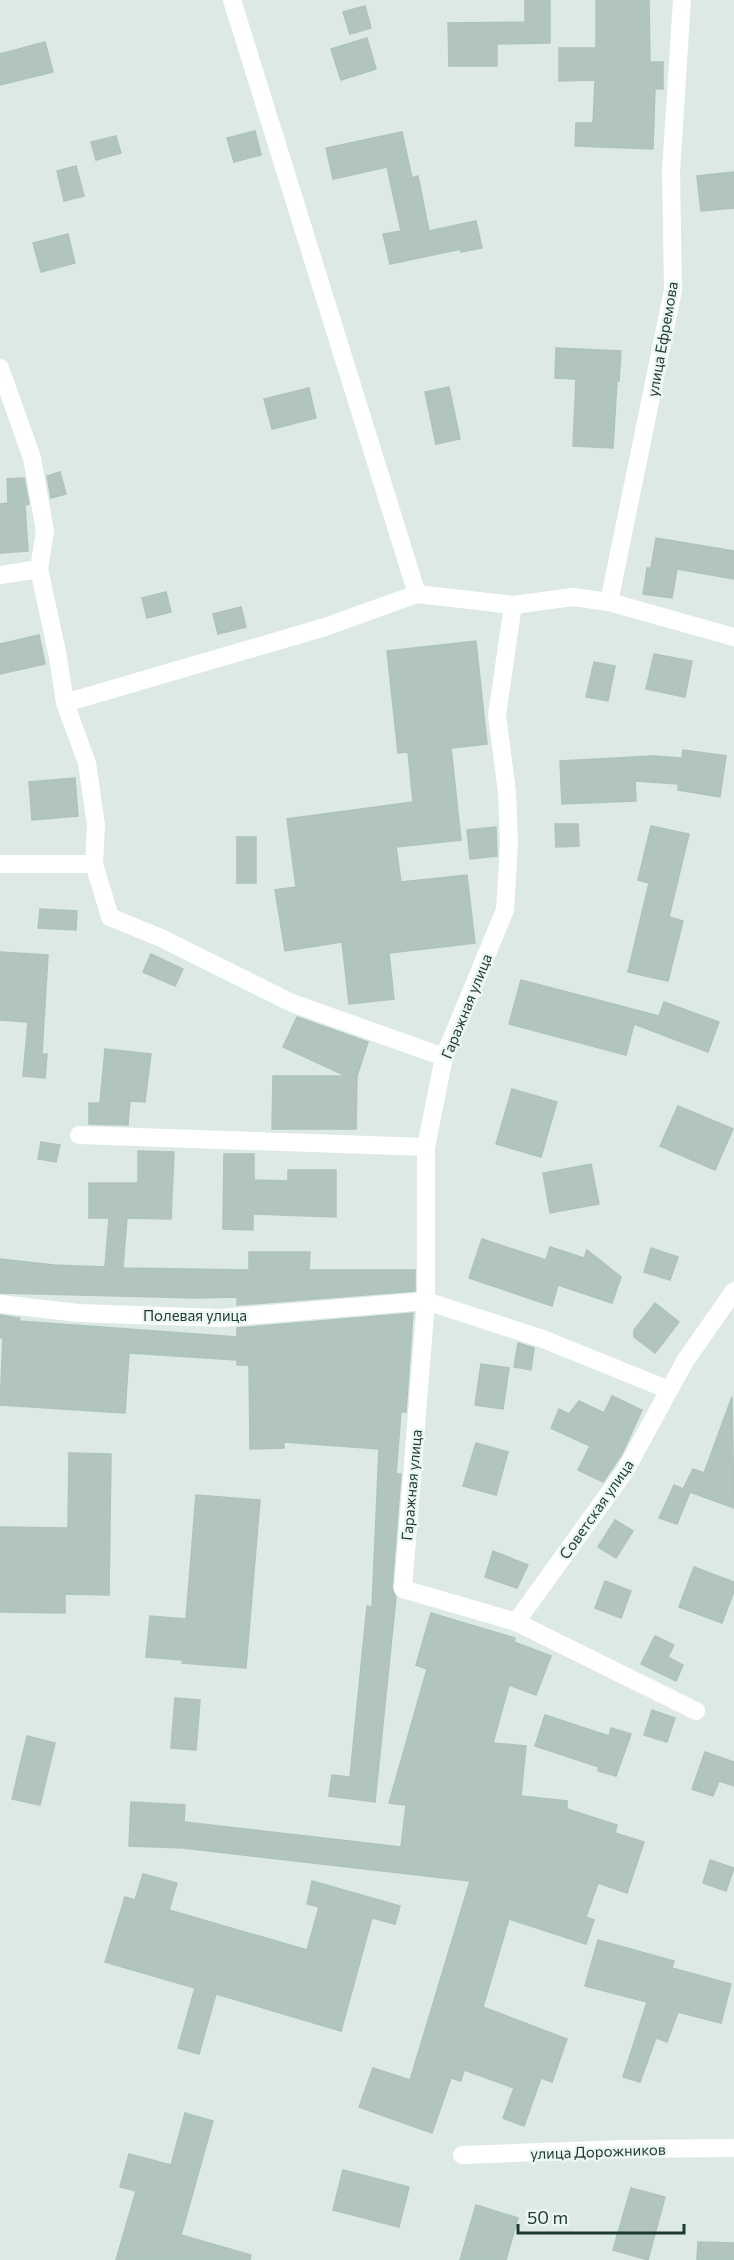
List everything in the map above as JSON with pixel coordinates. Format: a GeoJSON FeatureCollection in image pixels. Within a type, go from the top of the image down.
{"type":"FeatureCollection","features":[{"type":"Feature","properties":{"kind":"street"},"geometry":{"type":"LineString","coordinates":[[232,0],[417,594]]}},
{"type":"Feature","properties":{"kind":"street","name":"улица Ефремова"},"geometry":{"type":"LineString","coordinates":[[609,602],[673,290],[671,171],[682,0]]}},
{"type":"Feature","properties":{"kind":"street"},"geometry":{"type":"LineString","coordinates":[[0,368],[32,458],[45,531],[39,569],[65,702],[87,763],[96,825],[94,864],[110,917],[161,938],[292,1003],[444,1057]]}},
{"type":"Feature","properties":{"kind":"street"},"geometry":{"type":"LineString","coordinates":[[0,575],[39,569]]}},
{"type":"Feature","properties":{"kind":"street"},"geometry":{"type":"LineString","coordinates":[[65,702],[325,627],[417,594],[513,605],[573,597],[609,602],[734,637]]}},
{"type":"Feature","properties":{"kind":"street","name":"Гаражная улица"},"geometry":{"type":"LineString","coordinates":[[513,605],[497,715],[507,792],[509,844],[505,910],[444,1057],[426,1148],[426,1301],[403,1589],[516,1622]]}},
{"type":"Feature","properties":{"kind":"street"},"geometry":{"type":"LineString","coordinates":[[0,864],[94,864]]}},
{"type":"Feature","properties":{"kind":"street"},"geometry":{"type":"LineString","coordinates":[[79,1135],[426,1148]]}},
{"type":"Feature","properties":{"kind":"street","name":"Советская улица"},"geometry":{"type":"LineString","coordinates":[[516,1622],[625,1471],[685,1361],[734,1291]]}},
{"type":"Feature","properties":{"kind":"street"},"geometry":{"type":"LineString","coordinates":[[426,1301],[543,1339],[669,1390]]}},
{"type":"Feature","properties":{"kind":"street","name":"Полевая улица"},"geometry":{"type":"LineString","coordinates":[[0,1304],[80,1313],[220,1318],[426,1301]]}},
{"type":"Feature","properties":{"kind":"street"},"geometry":{"type":"LineString","coordinates":[[516,1622],[696,1711]]}},
{"type":"Feature","properties":{"kind":"street","name":"улица Дорожников"},"geometry":{"type":"LineString","coordinates":[[462,2156],[624,2149],[734,2148]]}},
{"type":"Feature","properties":{"kind":"building"},"geometry":{"type":"Polygon","coordinates":[[[525,0],[550,0],[550,43],[497,44],[497,66],[449,66],[448,23],[525,22],[525,0]]]}},
{"type":"Feature","properties":{"kind":"building"},"geometry":{"type":"Polygon","coordinates":[[[596,0],[649,0],[650,62],[663,62],[663,89],[655,89],[653,149],[575,146],[576,123],[593,123],[595,80],[559,81],[559,48],[596,48],[596,0]]]}},
{"type":"Feature","properties":{"kind":"building"},"geometry":{"type":"Polygon","coordinates":[[[365,6],[371,28],[350,34],[343,12],[365,6]]]}},
{"type":"Feature","properties":{"kind":"building"},"geometry":{"type":"Polygon","coordinates":[[[367,38],[376,69],[341,80],[331,49],[367,38]]]}},
{"type":"Feature","properties":{"kind":"building"},"geometry":{"type":"Polygon","coordinates":[[[45,42],[53,72],[0,85],[0,54],[45,42]]]}},
{"type":"Feature","properties":{"kind":"building"},"geometry":{"type":"Polygon","coordinates":[[[255,131],[261,155],[234,162],[227,138],[255,131]]]}},
{"type":"Feature","properties":{"kind":"building"},"geometry":{"type":"Polygon","coordinates":[[[402,132],[412,178],[418,176],[429,231],[476,221],[482,248],[461,252],[461,249],[390,264],[383,234],[401,231],[387,167],[333,179],[326,148],[402,132]]]}},
{"type":"Feature","properties":{"kind":"building"},"geometry":{"type":"Polygon","coordinates":[[[116,136],[121,153],[96,160],[91,142],[116,136]]]}},
{"type":"Feature","properties":{"kind":"building"},"geometry":{"type":"Polygon","coordinates":[[[76,166],[84,196],[64,201],[57,171],[76,166]]]}},
{"type":"Feature","properties":{"kind":"building"},"geometry":{"type":"Polygon","coordinates":[[[734,172],[734,208],[701,211],[697,176],[734,172]]]}},
{"type":"Feature","properties":{"kind":"building"},"geometry":{"type":"Polygon","coordinates":[[[68,234],[75,263],[41,272],[33,243],[68,234]]]}},
{"type":"Feature","properties":{"kind":"building"},"geometry":{"type":"Polygon","coordinates":[[[556,348],[621,351],[613,448],[573,446],[576,379],[555,378],[556,348]]]}},
{"type":"Feature","properties":{"kind":"building"},"geometry":{"type":"Polygon","coordinates":[[[449,387],[460,439],[436,444],[425,392],[449,387]]]}},
{"type":"Feature","properties":{"kind":"building"},"geometry":{"type":"Polygon","coordinates":[[[309,388],[316,418],[272,429],[264,399],[309,388]]]}},
{"type":"Feature","properties":{"kind":"building"},"geometry":{"type":"Polygon","coordinates":[[[60,472],[66,494],[51,498],[47,476],[60,472]]]}},
{"type":"Feature","properties":{"kind":"building"},"geometry":{"type":"Polygon","coordinates":[[[24,478],[29,504],[25,505],[28,551],[0,553],[0,504],[8,503],[7,479],[24,478]]]}},
{"type":"Feature","properties":{"kind":"building"},"geometry":{"type":"Polygon","coordinates":[[[656,538],[734,551],[734,579],[677,569],[672,598],[643,594],[647,568],[651,568],[656,538]]]}},
{"type":"Feature","properties":{"kind":"building"},"geometry":{"type":"Polygon","coordinates":[[[166,592],[171,612],[147,618],[142,598],[166,592]]]}},
{"type":"Feature","properties":{"kind":"building"},"geometry":{"type":"Polygon","coordinates":[[[241,607],[246,627],[218,634],[213,614],[241,607]]]}},
{"type":"Feature","properties":{"kind":"building"},"geometry":{"type":"Polygon","coordinates":[[[39,635],[45,664],[0,674],[0,644],[39,635]]]}},
{"type":"Feature","properties":{"kind":"building"},"geometry":{"type":"Polygon","coordinates":[[[476,641],[487,744],[451,748],[461,840],[396,847],[401,882],[467,875],[475,943],[389,953],[394,999],[349,1004],[342,942],[285,951],[275,890],[296,887],[287,819],[413,802],[408,752],[398,753],[387,651],[476,641]]]}},
{"type":"Feature","properties":{"kind":"building"},"geometry":{"type":"Polygon","coordinates":[[[654,654],[692,661],[685,697],[646,689],[654,654]]]}},
{"type":"Feature","properties":{"kind":"building"},"geometry":{"type":"Polygon","coordinates":[[[594,662],[615,666],[608,701],[586,697],[594,662]]]}},
{"type":"Feature","properties":{"kind":"building"},"geometry":{"type":"Polygon","coordinates":[[[683,750],[726,756],[720,797],[678,790],[678,784],[635,781],[636,801],[562,804],[560,761],[653,756],[682,758],[683,750]]]}},
{"type":"Feature","properties":{"kind":"building"},"geometry":{"type":"Polygon","coordinates":[[[75,778],[78,816],[32,820],[29,782],[75,778]]]}},
{"type":"Feature","properties":{"kind":"building"},"geometry":{"type":"Polygon","coordinates":[[[555,824],[578,824],[579,846],[556,847],[555,824]]]}},
{"type":"Feature","properties":{"kind":"building"},"geometry":{"type":"Polygon","coordinates":[[[651,826],[689,834],[669,917],[683,921],[668,981],[628,972],[649,883],[638,880],[651,826]]]}},
{"type":"Feature","properties":{"kind":"building"},"geometry":{"type":"Polygon","coordinates":[[[496,827],[497,856],[470,859],[467,830],[496,827]]]}},
{"type":"Feature","properties":{"kind":"building"},"geometry":{"type":"Polygon","coordinates":[[[237,837],[256,837],[256,883],[237,883],[237,837]]]}},
{"type":"Feature","properties":{"kind":"building"},"geometry":{"type":"Polygon","coordinates":[[[40,909],[77,911],[76,930],[38,928],[40,909]]]}},
{"type":"Feature","properties":{"kind":"building"},"geometry":{"type":"Polygon","coordinates":[[[0,952],[48,955],[42,1054],[47,1054],[45,1078],[23,1076],[28,1022],[0,1020],[0,952]]]}},
{"type":"Feature","properties":{"kind":"building"},"geometry":{"type":"Polygon","coordinates":[[[151,954],[183,969],[175,986],[143,972],[151,954]]]}},
{"type":"Feature","properties":{"kind":"building"},"geometry":{"type":"Polygon","coordinates":[[[521,980],[659,1016],[664,1002],[719,1022],[708,1052],[634,1024],[626,1055],[509,1024],[521,980]]]}},
{"type":"Feature","properties":{"kind":"building"},"geometry":{"type":"Polygon","coordinates":[[[297,1017],[368,1042],[357,1076],[356,1129],[272,1129],[273,1076],[346,1076],[283,1047],[297,1017]]]}},
{"type":"Feature","properties":{"kind":"building"},"geometry":{"type":"Polygon","coordinates":[[[105,1049],[151,1054],[145,1102],[130,1101],[128,1125],[89,1124],[89,1103],[100,1103],[105,1049]]]}},
{"type":"Feature","properties":{"kind":"building"},"geometry":{"type":"Polygon","coordinates":[[[512,1089],[557,1102],[541,1157],[496,1144],[512,1089]]]}},
{"type":"Feature","properties":{"kind":"building"},"geometry":{"type":"Polygon","coordinates":[[[678,1106],[733,1129],[715,1170],[660,1146],[678,1106]]]}},
{"type":"Feature","properties":{"kind":"building"},"geometry":{"type":"Polygon","coordinates":[[[41,1142],[60,1145],[56,1162],[38,1159],[41,1142]]]}},
{"type":"Feature","properties":{"kind":"building"},"geometry":{"type":"Polygon","coordinates":[[[138,1151],[174,1152],[171,1219],[127,1218],[123,1268],[249,1270],[249,1252],[310,1252],[309,1270],[415,1270],[415,1291],[237,1305],[237,1297],[0,1293],[0,1259],[54,1265],[105,1267],[109,1218],[89,1218],[89,1183],[138,1183],[138,1151]]]}},
{"type":"Feature","properties":{"kind":"building"},"geometry":{"type":"Polygon","coordinates":[[[224,1154],[254,1154],[254,1180],[288,1181],[288,1170],[336,1170],[336,1217],[253,1214],[253,1230],[223,1229],[224,1154]]]}},
{"type":"Feature","properties":{"kind":"building"},"geometry":{"type":"Polygon","coordinates":[[[591,1164],[599,1204],[550,1213],[543,1173],[591,1164]]]}},
{"type":"Feature","properties":{"kind":"building"},"geometry":{"type":"Polygon","coordinates":[[[482,1239],[546,1260],[550,1247],[584,1258],[587,1250],[621,1277],[612,1303],[558,1285],[552,1306],[469,1278],[482,1239]]]}},
{"type":"Feature","properties":{"kind":"building"},"geometry":{"type":"Polygon","coordinates":[[[651,1248],[678,1257],[670,1280],[644,1272],[651,1248]]]}},
{"type":"Feature","properties":{"kind":"building"},"geometry":{"type":"Polygon","coordinates":[[[655,1303],[679,1322],[655,1353],[634,1337],[634,1330],[655,1303]]]}},
{"type":"Feature","properties":{"kind":"building"},"geometry":{"type":"Polygon","coordinates":[[[413,1313],[406,1412],[401,1412],[396,1474],[401,1474],[392,1588],[396,1597],[375,1802],[329,1796],[332,1775],[350,1777],[367,1606],[372,1607],[379,1449],[284,1442],[284,1448],[250,1449],[249,1365],[237,1365],[237,1360],[129,1353],[125,1413],[0,1405],[3,1338],[0,1338],[0,1315],[20,1318],[19,1321],[237,1337],[237,1328],[413,1313]]]}},
{"type":"Feature","properties":{"kind":"building"},"geometry":{"type":"Polygon","coordinates":[[[518,1343],[534,1348],[531,1370],[514,1367],[518,1343]]]}},
{"type":"Feature","properties":{"kind":"building"},"geometry":{"type":"Polygon","coordinates":[[[481,1364],[509,1368],[503,1409],[475,1405],[481,1364]]]}},
{"type":"Feature","properties":{"kind":"building"},"geometry":{"type":"Polygon","coordinates":[[[612,1396],[642,1410],[622,1454],[603,1482],[578,1470],[590,1446],[551,1428],[559,1409],[569,1414],[579,1401],[604,1413],[612,1396]]]}},
{"type":"Feature","properties":{"kind":"building"},"geometry":{"type":"Polygon","coordinates":[[[732,1397],[734,1508],[690,1492],[677,1524],[659,1518],[674,1485],[683,1489],[693,1469],[704,1473],[732,1397]]]}},
{"type":"Feature","properties":{"kind":"building"},"geometry":{"type":"Polygon","coordinates":[[[476,1443],[508,1452],[496,1495],[463,1486],[476,1443]]]}},
{"type":"Feature","properties":{"kind":"building"},"geometry":{"type":"Polygon","coordinates":[[[69,1453],[111,1454],[109,1595],[65,1594],[65,1613],[0,1612],[0,1527],[68,1528],[69,1453]]]}},
{"type":"Feature","properties":{"kind":"building"},"geometry":{"type":"Polygon","coordinates":[[[196,1495],[260,1500],[246,1668],[182,1663],[183,1660],[146,1657],[150,1616],[186,1619],[196,1495]]]}},
{"type":"Feature","properties":{"kind":"building"},"geometry":{"type":"Polygon","coordinates":[[[615,1520],[633,1531],[616,1558],[598,1547],[615,1520]]]}},
{"type":"Feature","properties":{"kind":"building"},"geometry":{"type":"Polygon","coordinates":[[[493,1551],[528,1565],[517,1588],[485,1577],[493,1551]]]}},
{"type":"Feature","properties":{"kind":"building"},"geometry":{"type":"Polygon","coordinates":[[[694,1567],[734,1582],[734,1591],[722,1623],[679,1607],[694,1567]]]}},
{"type":"Feature","properties":{"kind":"building"},"geometry":{"type":"Polygon","coordinates":[[[605,1581],[631,1591],[621,1618],[595,1608],[605,1581]]]}},
{"type":"Feature","properties":{"kind":"building"},"geometry":{"type":"Polygon","coordinates":[[[431,1613],[515,1638],[514,1642],[551,1656],[536,1695],[509,1685],[493,1743],[526,1746],[521,1796],[567,1801],[567,1809],[617,1825],[615,1833],[644,1842],[627,1893],[598,1883],[586,1917],[594,1920],[586,1944],[509,1919],[483,2007],[567,2039],[552,2082],[541,2078],[524,2126],[503,2118],[514,2088],[464,2070],[461,2081],[451,2078],[432,2133],[359,2107],[373,2068],[410,2080],[470,1881],[183,1848],[129,1846],[131,1802],[185,1805],[184,1822],[401,1847],[406,1805],[389,1803],[427,1669],[416,1665],[431,1613]]]}},
{"type":"Feature","properties":{"kind":"building"},"geometry":{"type":"Polygon","coordinates":[[[655,1636],[674,1645],[668,1657],[683,1665],[676,1681],[641,1664],[655,1636]]]}},
{"type":"Feature","properties":{"kind":"building"},"geometry":{"type":"Polygon","coordinates":[[[175,1698],[200,1700],[196,1750],[171,1748],[175,1698]]]}},
{"type":"Feature","properties":{"kind":"building"},"geometry":{"type":"Polygon","coordinates":[[[652,1710],[675,1718],[667,1742],[644,1735],[652,1710]]]}},
{"type":"Feature","properties":{"kind":"building"},"geometry":{"type":"Polygon","coordinates":[[[545,1715],[609,1736],[611,1728],[631,1734],[616,1776],[598,1771],[599,1767],[535,1746],[545,1715]]]}},
{"type":"Feature","properties":{"kind":"building"},"geometry":{"type":"Polygon","coordinates":[[[27,1736],[55,1743],[40,1805],[12,1799],[27,1736]]]}},
{"type":"Feature","properties":{"kind":"building"},"geometry":{"type":"Polygon","coordinates":[[[705,1752],[734,1762],[734,1786],[719,1781],[713,1796],[692,1789],[705,1752]]]}},
{"type":"Feature","properties":{"kind":"building"},"geometry":{"type":"Polygon","coordinates":[[[710,1860],[734,1868],[726,1891],[703,1883],[710,1860]]]}},
{"type":"Feature","properties":{"kind":"building"},"geometry":{"type":"Polygon","coordinates":[[[143,1874],[177,1883],[169,1910],[307,1950],[319,1907],[307,1904],[312,1881],[400,1906],[395,1924],[372,1918],[341,2031],[216,1994],[199,2054],[178,2048],[195,1988],[105,1962],[125,1897],[135,1900],[143,1874]]]}},
{"type":"Feature","properties":{"kind":"building"},"geometry":{"type":"Polygon","coordinates":[[[598,1940],[674,1961],[672,1968],[731,1984],[721,2023],[678,2012],[667,2042],[656,2038],[640,2082],[623,2077],[647,2002],[585,1986],[598,1940]]]}},
{"type":"Feature","properties":{"kind":"building"},"geometry":{"type":"Polygon","coordinates":[[[185,2113],[213,2121],[181,2235],[251,2255],[250,2260],[116,2260],[136,2191],[120,2187],[129,2154],[171,2165],[185,2113]]]}},
{"type":"Feature","properties":{"kind":"building"},"geometry":{"type":"Polygon","coordinates":[[[343,2170],[409,2187],[399,2227],[333,2210],[343,2170]]]}},
{"type":"Feature","properties":{"kind":"building"},"geometry":{"type":"Polygon","coordinates":[[[631,2188],[665,2197],[648,2260],[613,2250],[631,2188]]]}},
{"type":"Feature","properties":{"kind":"building"},"geometry":{"type":"Polygon","coordinates":[[[476,2205],[518,2218],[506,2260],[460,2260],[476,2205]]]}},
{"type":"Feature","properties":{"kind":"building"},"geometry":{"type":"Polygon","coordinates":[[[698,2242],[734,2243],[734,2260],[697,2260],[698,2242]]]}}]}
